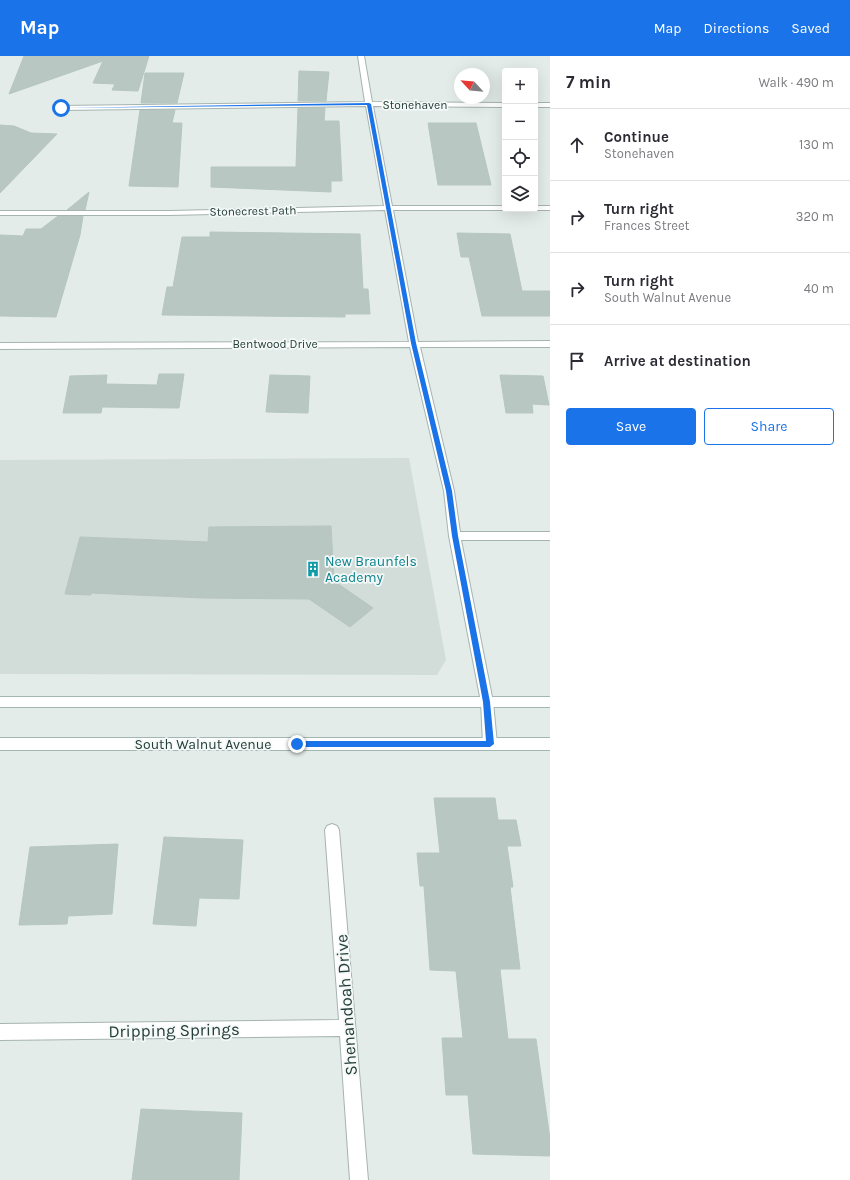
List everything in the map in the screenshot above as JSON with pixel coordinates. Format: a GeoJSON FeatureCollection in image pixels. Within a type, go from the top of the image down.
{"type":"FeatureCollection","features":[{"type":"Feature","properties":{"kind":"street"},"geometry":{"type":"LineString","coordinates":[[361,56],[414,343],[449,491],[455,536],[487,702],[490,744]]}},
{"type":"Feature","properties":{"kind":"street","name":"Stonehaven"},"geometry":{"type":"LineString","coordinates":[[61,108],[369,104],[502,105]]}},
{"type":"Feature","properties":{"kind":"street"},"geometry":{"type":"LineString","coordinates":[[538,105],[550,105]]}},
{"type":"Feature","properties":{"kind":"street","name":"Stonecrest Path"},"geometry":{"type":"LineString","coordinates":[[0,213],[170,213],[389,208],[502,208]]}},
{"type":"Feature","properties":{"kind":"street"},"geometry":{"type":"LineString","coordinates":[[538,208],[550,208]]}},
{"type":"Feature","properties":{"kind":"street","name":"Bentwood Drive"},"geometry":{"type":"LineString","coordinates":[[0,346],[414,343],[550,344]]}},
{"type":"Feature","properties":{"kind":"street"},"geometry":{"type":"LineString","coordinates":[[455,536],[550,536]]}},
{"type":"Feature","properties":{"kind":"street"},"geometry":{"type":"LineString","coordinates":[[0,702],[550,702]]}},
{"type":"Feature","properties":{"kind":"street","name":"South Walnut Avenue"},"geometry":{"type":"LineString","coordinates":[[0,744],[550,744]]}},
{"type":"Feature","properties":{"kind":"street","name":"Shenandoah Drive"},"geometry":{"type":"LineString","coordinates":[[332,830],[348,1028],[358,1180]]}},
{"type":"Feature","properties":{"kind":"street","name":"Dripping Springs"},"geometry":{"type":"LineString","coordinates":[[0,1032],[348,1028]]}},
{"type":"Feature","properties":{"kind":"shaded area"},"geometry":{"type":"Polygon","coordinates":[[[409,458],[446,660],[437,675],[0,674],[0,460],[409,458]]]}},
{"type":"Feature","properties":{"kind":"building"},"geometry":{"type":"Polygon","coordinates":[[[24,56],[149,56],[138,91],[112,90],[115,84],[93,83],[103,61],[9,94],[24,56]]]}},
{"type":"Feature","properties":{"kind":"building"},"geometry":{"type":"Polygon","coordinates":[[[299,71],[329,72],[326,101],[298,101],[299,71]]]}},
{"type":"Feature","properties":{"kind":"building"},"geometry":{"type":"Polygon","coordinates":[[[145,73],[184,73],[177,103],[141,103],[145,73]]]}},
{"type":"Feature","properties":{"kind":"building"},"geometry":{"type":"Polygon","coordinates":[[[298,108],[325,108],[324,121],[339,121],[342,181],[331,181],[331,192],[211,187],[211,167],[296,167],[298,108]]]}},
{"type":"Feature","properties":{"kind":"building"},"geometry":{"type":"Polygon","coordinates":[[[140,110],[175,110],[172,123],[182,123],[178,187],[129,186],[140,110]]]}},
{"type":"Feature","properties":{"kind":"building"},"geometry":{"type":"Polygon","coordinates":[[[428,123],[476,123],[491,185],[438,185],[428,123]]]}},
{"type":"Feature","properties":{"kind":"building"},"geometry":{"type":"Polygon","coordinates":[[[0,125],[14,126],[31,133],[57,134],[0,193],[0,125]]]}},
{"type":"Feature","properties":{"kind":"building"},"geometry":{"type":"Polygon","coordinates":[[[89,192],[85,210],[67,210],[89,192]]]}},
{"type":"Feature","properties":{"kind":"building"},"geometry":{"type":"Polygon","coordinates":[[[58,216],[83,216],[80,235],[56,317],[0,316],[0,235],[23,236],[26,229],[41,229],[58,216]]]}},
{"type":"Feature","properties":{"kind":"building"},"geometry":{"type":"Polygon","coordinates":[[[210,232],[360,234],[363,289],[368,289],[370,314],[345,314],[345,317],[162,315],[167,287],[173,287],[182,237],[210,237],[210,232]]]}},
{"type":"Feature","properties":{"kind":"building"},"geometry":{"type":"Polygon","coordinates":[[[457,233],[510,234],[522,291],[550,291],[550,316],[482,316],[469,257],[461,257],[457,233]]]}},
{"type":"Feature","properties":{"kind":"building"},"geometry":{"type":"Polygon","coordinates":[[[159,374],[184,374],[179,408],[102,407],[101,413],[63,413],[70,376],[107,375],[106,384],[157,385],[159,374]]]}},
{"type":"Feature","properties":{"kind":"building"},"geometry":{"type":"Polygon","coordinates":[[[270,375],[310,376],[308,413],[266,412],[270,375]]]}},
{"type":"Feature","properties":{"kind":"building"},"geometry":{"type":"Polygon","coordinates":[[[500,375],[543,376],[549,405],[532,404],[533,413],[506,413],[500,375]]]}},
{"type":"Feature","properties":{"kind":"building"},"geometry":{"type":"Polygon","coordinates":[[[331,526],[334,581],[373,608],[350,627],[309,599],[204,598],[91,593],[91,595],[65,594],[80,537],[208,542],[209,527],[331,526]]]}},
{"type":"Feature","properties":{"kind":"building"},"geometry":{"type":"Polygon","coordinates":[[[434,798],[495,798],[498,820],[516,820],[521,846],[507,846],[513,887],[510,887],[520,969],[500,969],[508,1039],[536,1039],[550,1139],[550,1156],[473,1154],[468,1095],[446,1095],[442,1038],[463,1038],[456,971],[430,970],[424,886],[420,886],[417,853],[440,853],[434,798]]]}},
{"type":"Feature","properties":{"kind":"building"},"geometry":{"type":"Polygon","coordinates":[[[164,837],[243,840],[239,899],[199,898],[196,926],[153,924],[164,837]]]}},
{"type":"Feature","properties":{"kind":"building"},"geometry":{"type":"Polygon","coordinates":[[[118,844],[112,914],[68,916],[67,924],[19,925],[30,847],[118,844]]]}},
{"type":"Feature","properties":{"kind":"building"},"geometry":{"type":"Polygon","coordinates":[[[141,1109],[242,1113],[239,1180],[132,1180],[141,1109]]]}},
{"type":"Feature","properties":{"kind":"place","name":"New Braunfels Academy"},"geometry":{"type":"Point","coordinates":[313,569]}},
{"type":"Feature","properties":{"kind":"route"},"geometry":{"type":"LineString","coordinates":[[61,108],[369,104],[414,343],[449,491],[455,536],[487,702],[490,744],[297,744]]}}]}
